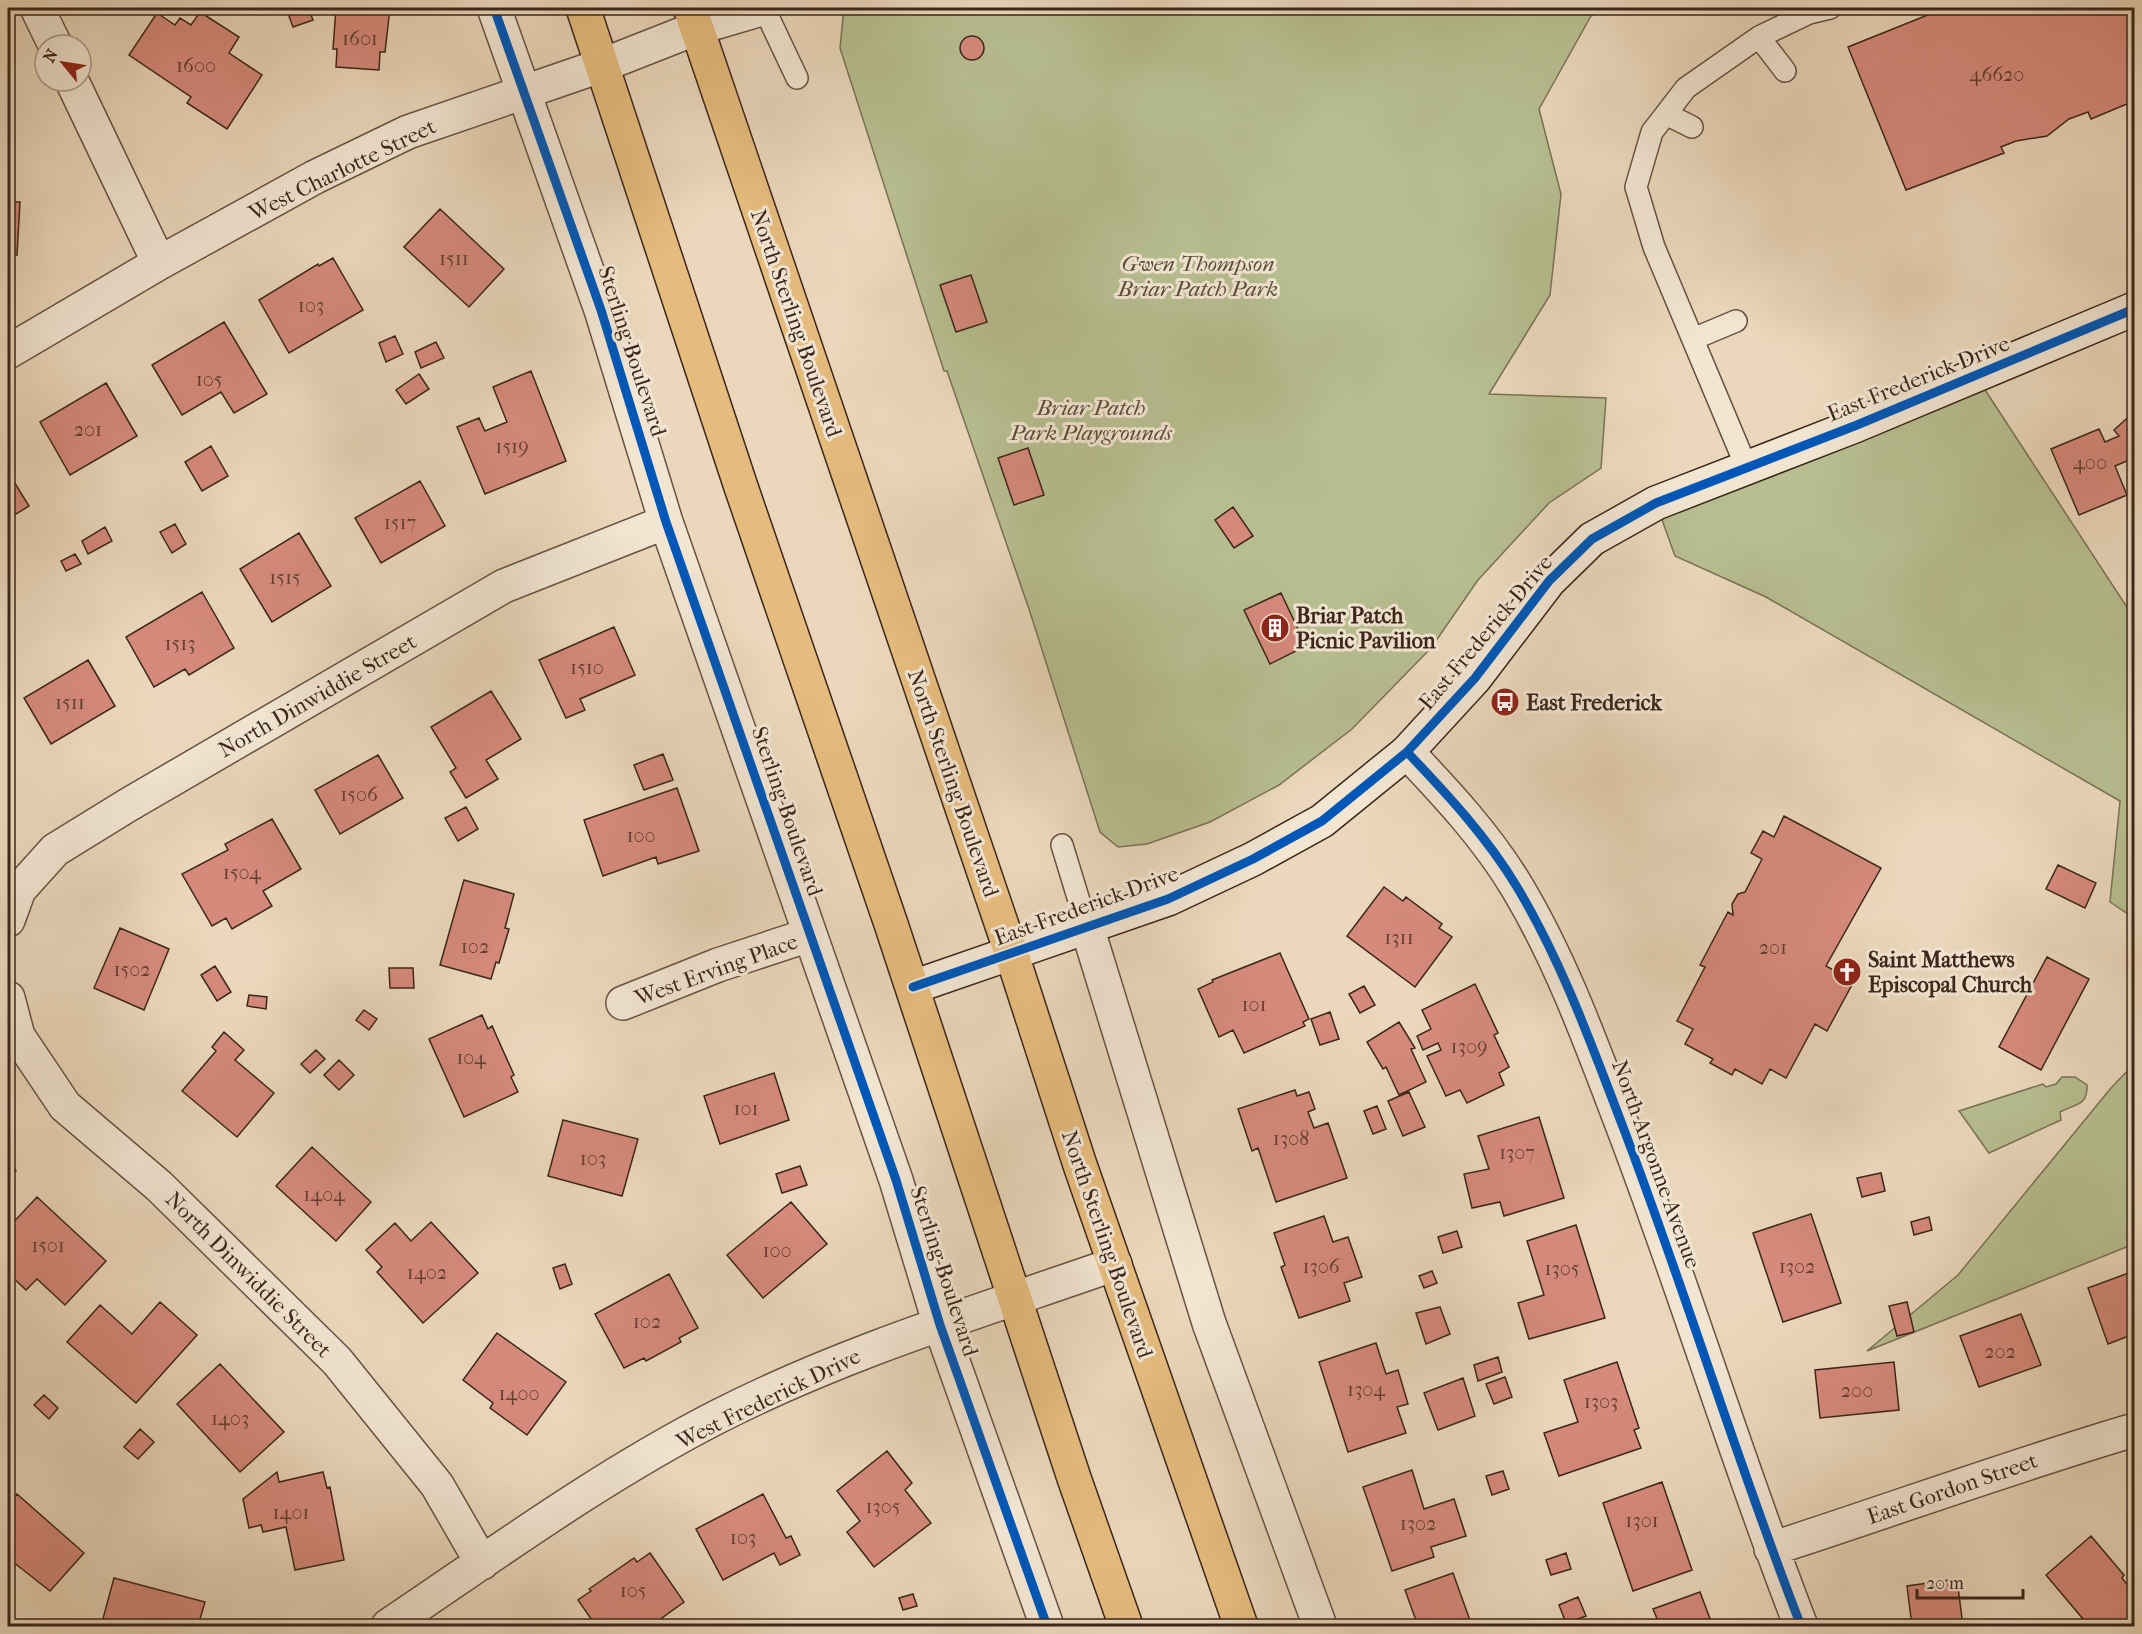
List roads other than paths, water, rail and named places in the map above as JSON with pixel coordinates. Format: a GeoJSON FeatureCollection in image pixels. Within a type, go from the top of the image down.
{"type":"FeatureCollection","features":[{"type":"Feature","properties":{"kind":"main road"},"geometry":{"type":"LineString","coordinates":[[583,8],[744,498],[913,987],[1015,1299],[1126,1626]]}},
{"type":"Feature","properties":{"kind":"main road","name":"North Sterling Boulevard"},"geometry":{"type":"LineString","coordinates":[[694,18],[1115,1264],[1241,1626]]}},
{"type":"Feature","properties":{"kind":"street"},"geometry":{"type":"LineString","coordinates":[[37,8],[49,33]]}},
{"type":"Feature","properties":{"kind":"street","name":"Sterling Boulevard"},"geometry":{"type":"LineString","coordinates":[[494,8],[601,310],[666,522],[896,1179],[940,1325],[1047,1626]]}},
{"type":"Feature","properties":{"kind":"street","name":"West Charlotte Street"},"geometry":{"type":"LineString","coordinates":[[8,352],[159,263],[315,177],[408,132],[603,65],[694,18],[764,8]]}},
{"type":"Feature","properties":{"kind":"street"},"geometry":{"type":"LineString","coordinates":[[78,93],[159,263]]}},
{"type":"Feature","properties":{"kind":"street","name":"East Frederick Drive"},"geometry":{"type":"LineString","coordinates":[[913,987],[1168,899],[1253,859],[1322,821],[1407,752],[1471,684],[1549,581],[1592,539],[1656,503],[1746,466],[1857,425],[2134,309]]}},
{"type":"Feature","properties":{"kind":"street","name":"North Dinwiddie Street"},"geometry":{"type":"LineString","coordinates":[[8,920],[19,891],[55,850],[128,805],[504,586],[666,522]]}},
{"type":"Feature","properties":{"kind":"street","name":"North Argonne Avenue"},"geometry":{"type":"LineString","coordinates":[[1407,752],[1479,832],[1516,886],[1548,942],[1597,1057],[1667,1245],[1771,1549],[1801,1626]]}},
{"type":"Feature","properties":{"kind":"street"},"geometry":{"type":"LineString","coordinates":[[1087,927],[1209,1323],[1320,1626]]}},
{"type":"Feature","properties":{"kind":"street","name":"West Erving Place"},"geometry":{"type":"LineString","coordinates":[[623,1003],[718,965],[809,935]]}},
{"type":"Feature","properties":{"kind":"street","name":"North Dinwiddie Street"},"geometry":{"type":"LineString","coordinates":[[8,998],[18,1036],[65,1106],[175,1201],[337,1361],[437,1485],[482,1563]]}},
{"type":"Feature","properties":{"kind":"street","name":"West Frederick Drive"},"geometry":{"type":"LineString","coordinates":[[388,1626],[561,1510],[716,1418],[800,1378],[874,1347],[1115,1264]]}},
{"type":"Feature","properties":{"kind":"street","name":"East Gordon Street"},"geometry":{"type":"LineString","coordinates":[[1771,1549],[1906,1506],[2040,1458],[2134,1430]]}},
{"type":"Feature","properties":{"kind":"lane"},"geometry":{"type":"LineString","coordinates":[[764,8],[797,78]]}},
{"type":"Feature","properties":{"kind":"lane"},"geometry":{"type":"LineString","coordinates":[[1746,466],[1654,247],[1636,187],[1652,132],[1686,88],[1759,37],[1809,12],[1830,8]]}},
{"type":"Feature","properties":{"kind":"lane"},"geometry":{"type":"LineString","coordinates":[[1759,37],[1785,71]]}},
{"type":"Feature","properties":{"kind":"lane"},"geometry":{"type":"LineString","coordinates":[[1666,114],[1692,127]]}},
{"type":"Feature","properties":{"kind":"lane"},"geometry":{"type":"LineString","coordinates":[[1693,339],[1736,321]]}},
{"type":"Feature","properties":{"kind":"lane"},"geometry":{"type":"LineString","coordinates":[[1062,845],[1087,927]]}},
{"type":"Feature","properties":{"kind":"place","name":"Briar Patch Picnic Pavilion"},"geometry":{"type":"Point","coordinates":[1275,628]}},
{"type":"Feature","properties":{"kind":"place","name":"East Frederick"},"geometry":{"type":"Point","coordinates":[1505,702]}},
{"type":"Feature","properties":{"kind":"place","name":"Saint Matthews Episcopal Church"},"geometry":{"type":"Point","coordinates":[1847,972]}},
{"type":"Feature","properties":{"kind":"park label","name":"Gwen Thompson Briar Patch Park"},"geometry":{"type":"Point","coordinates":[1198,276]}},
{"type":"Feature","properties":{"kind":"park label","name":"Briar Patch Park Playgrounds"},"geometry":{"type":"Point","coordinates":[1091,420]}}]}
